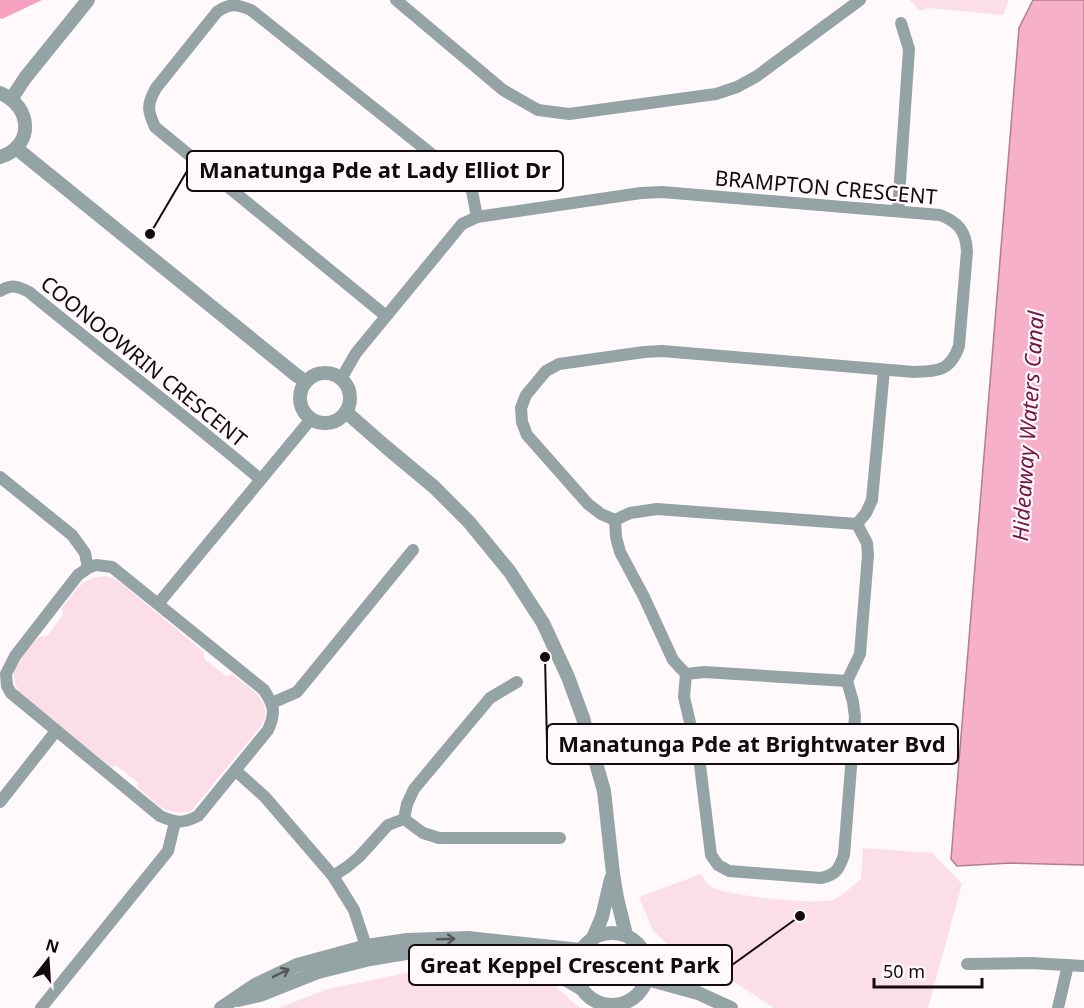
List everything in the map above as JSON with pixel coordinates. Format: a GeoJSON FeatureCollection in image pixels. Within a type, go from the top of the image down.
{"type":"FeatureCollection","features":[{"type":"Feature","properties":{"kind":"street"},"geometry":{"type":"LineString","coordinates":[[0,157],[16,148],[22,140],[25,129],[20,107],[6,95],[25,78],[88,0]]}},
{"type":"Feature","properties":{"kind":"street"},"geometry":{"type":"LineString","coordinates":[[396,0],[502,90],[538,110],[568,114],[716,94],[737,87],[757,76],[860,0]]}},
{"type":"Feature","properties":{"kind":"street"},"geometry":{"type":"LineString","coordinates":[[387,316],[155,127],[148,114],[150,100],[156,88],[217,12],[227,6],[239,5],[251,10],[464,180],[472,192],[477,217]]}},
{"type":"Feature","properties":{"kind":"street"},"geometry":{"type":"LineString","coordinates":[[898,211],[909,49],[901,23]]}},
{"type":"Feature","properties":{"kind":"street"},"geometry":{"type":"LineString","coordinates":[[16,148],[306,382]]}},
{"type":"Feature","properties":{"kind":"street","name":"BRAMPTON CRESCENT"},"geometry":{"type":"LineString","coordinates":[[341,380],[356,353],[462,224],[477,217],[641,193],[662,192],[940,215],[952,220],[960,227],[966,239],[967,251],[959,346],[949,365],[934,371],[884,370],[662,351],[559,364],[546,371],[526,395],[521,408],[522,422],[527,435],[588,504],[601,514],[615,520]]}},
{"type":"Feature","properties":{"kind":"street","name":"COONOOWRIN CRESCENT"},"geometry":{"type":"LineString","coordinates":[[0,291],[18,286],[29,292],[260,479]]}},
{"type":"Feature","properties":{"kind":"street"},"geometry":{"type":"LineString","coordinates":[[857,524],[866,513],[872,500],[884,370]]}},
{"type":"Feature","properties":{"kind":"street"},"geometry":{"type":"LineString","coordinates":[[321,374],[337,376],[341,380],[348,388],[350,396],[346,412],[341,418],[334,422],[318,422],[305,413],[300,397],[306,382],[313,376],[321,374]]}},
{"type":"Feature","properties":{"kind":"street"},"geometry":{"type":"LineString","coordinates":[[346,412],[434,487],[469,522],[510,572],[543,623],[568,677],[583,718],[604,791],[613,874],[626,935]]}},
{"type":"Feature","properties":{"kind":"street"},"geometry":{"type":"LineString","coordinates":[[158,604],[311,418]]}},
{"type":"Feature","properties":{"kind":"street"},"geometry":{"type":"LineString","coordinates":[[0,477],[72,535],[85,553],[88,568]]}},
{"type":"Feature","properties":{"kind":"street"},"geometry":{"type":"LineString","coordinates":[[657,509],[857,524],[867,543],[868,555],[860,654],[847,681],[854,702],[855,717],[844,855],[840,867],[831,876],[820,878],[729,871],[718,865],[711,855],[700,765],[684,697],[686,674],[673,660],[620,552],[615,520],[630,513],[657,509]]}},
{"type":"Feature","properties":{"kind":"street"},"geometry":{"type":"LineString","coordinates":[[272,703],[297,692],[413,550]]}},
{"type":"Feature","properties":{"kind":"street"},"geometry":{"type":"LineString","coordinates":[[96,565],[112,567],[264,690],[272,703],[274,716],[268,730],[198,816],[188,821],[175,822],[160,816],[10,693],[7,686],[3,674],[15,656],[78,575],[88,568],[96,565]]}},
{"type":"Feature","properties":{"kind":"street"},"geometry":{"type":"LineString","coordinates":[[686,674],[704,672],[847,681]]}},
{"type":"Feature","properties":{"kind":"street"},"geometry":{"type":"LineString","coordinates":[[404,819],[407,804],[414,789],[490,698],[517,682]]}},
{"type":"Feature","properties":{"kind":"street"},"geometry":{"type":"LineString","coordinates":[[0,802],[56,731]]}},
{"type":"Feature","properties":{"kind":"street"},"geometry":{"type":"LineString","coordinates":[[236,771],[265,797],[333,876],[354,910],[368,953]]}},
{"type":"Feature","properties":{"kind":"street"},"geometry":{"type":"LineString","coordinates":[[404,819],[423,833],[439,838],[560,837]]}},
{"type":"Feature","properties":{"kind":"street"},"geometry":{"type":"LineString","coordinates":[[333,876],[359,857],[388,825],[404,819]]}},
{"type":"Feature","properties":{"kind":"street"},"geometry":{"type":"LineString","coordinates":[[41,1008],[168,851],[175,822]]}},
{"type":"Feature","properties":{"kind":"street"},"geometry":{"type":"LineString","coordinates":[[593,938],[602,918],[613,874]]}},
{"type":"Feature","properties":{"kind":"street"},"geometry":{"type":"LineString","coordinates":[[615,932],[635,940],[642,948],[649,969],[642,990],[634,998],[612,1005],[600,1003],[590,998],[582,989],[577,978],[578,955],[584,945],[593,938],[604,933],[615,932]]}},
{"type":"Feature","properties":{"kind":"street"},"geometry":{"type":"LineString","coordinates":[[368,953],[407,940],[468,938],[581,950]]}},
{"type":"Feature","properties":{"kind":"street"},"geometry":{"type":"LineString","coordinates":[[226,1005],[255,985],[297,965],[368,953],[473,953],[529,959],[582,989]]}},
{"type":"Feature","properties":{"kind":"street"},"geometry":{"type":"LineString","coordinates":[[966,964],[1031,963],[1084,966]]}},
{"type":"Feature","properties":{"kind":"street"},"geometry":{"type":"LineString","coordinates":[[1058,1008],[1068,965]]}},
{"type":"Feature","properties":{"kind":"street"},"geometry":{"type":"LineString","coordinates":[[647,979],[698,993],[731,1008]]}},
{"type":"Feature","properties":{"kind":"shaded area"},"geometry":{"type":"Polygon","coordinates":[[[0,0],[42,0],[2,19],[0,18],[0,0]]]}},
{"type":"Feature","properties":{"kind":"shaded area"},"geometry":{"type":"Polygon","coordinates":[[[910,0],[1009,0],[1003,15],[928,8],[920,11],[910,0]]]}},
{"type":"Feature","properties":{"kind":"shaded area"},"geometry":{"type":"Polygon","coordinates":[[[106,576],[117,580],[204,652],[204,659],[226,676],[232,674],[254,691],[263,702],[265,715],[262,725],[191,811],[168,811],[156,804],[138,788],[138,783],[117,766],[111,767],[20,693],[16,684],[14,669],[17,662],[39,637],[47,636],[63,615],[62,608],[76,590],[91,579],[106,576]]]}},
{"type":"Feature","properties":{"kind":"shaded area"},"geometry":{"type":"Polygon","coordinates":[[[863,848],[932,853],[962,884],[928,1008],[774,1008],[724,975],[680,956],[653,931],[639,897],[701,874],[710,886],[718,890],[792,901],[826,901],[835,899],[861,879],[863,848]]]}},
{"type":"Feature","properties":{"kind":"shaded area"},"geometry":{"type":"Polygon","coordinates":[[[489,968],[519,971],[543,979],[580,1008],[278,1008],[328,989],[407,973],[489,968]]]}},
{"type":"Feature","properties":{"kind":"water","name":"Hideaway Waters Canal"},"geometry":{"type":"Polygon","coordinates":[[[1033,0],[1084,0],[1084,865],[1011,863],[957,866],[951,859],[1019,28],[1033,0]]]}},
{"type":"Feature","properties":{"kind":"place","name":"Manatunga Pde at Lady Elliot Dr"},"geometry":{"type":"Point","coordinates":[150,234]}},
{"type":"Feature","properties":{"kind":"place","name":"Manatunga Pde at Brightwater Bvd"},"geometry":{"type":"Point","coordinates":[545,657]}},
{"type":"Feature","properties":{"kind":"place","name":"Great Keppel Crescent Park"},"geometry":{"type":"Point","coordinates":[800,916]}}]}
